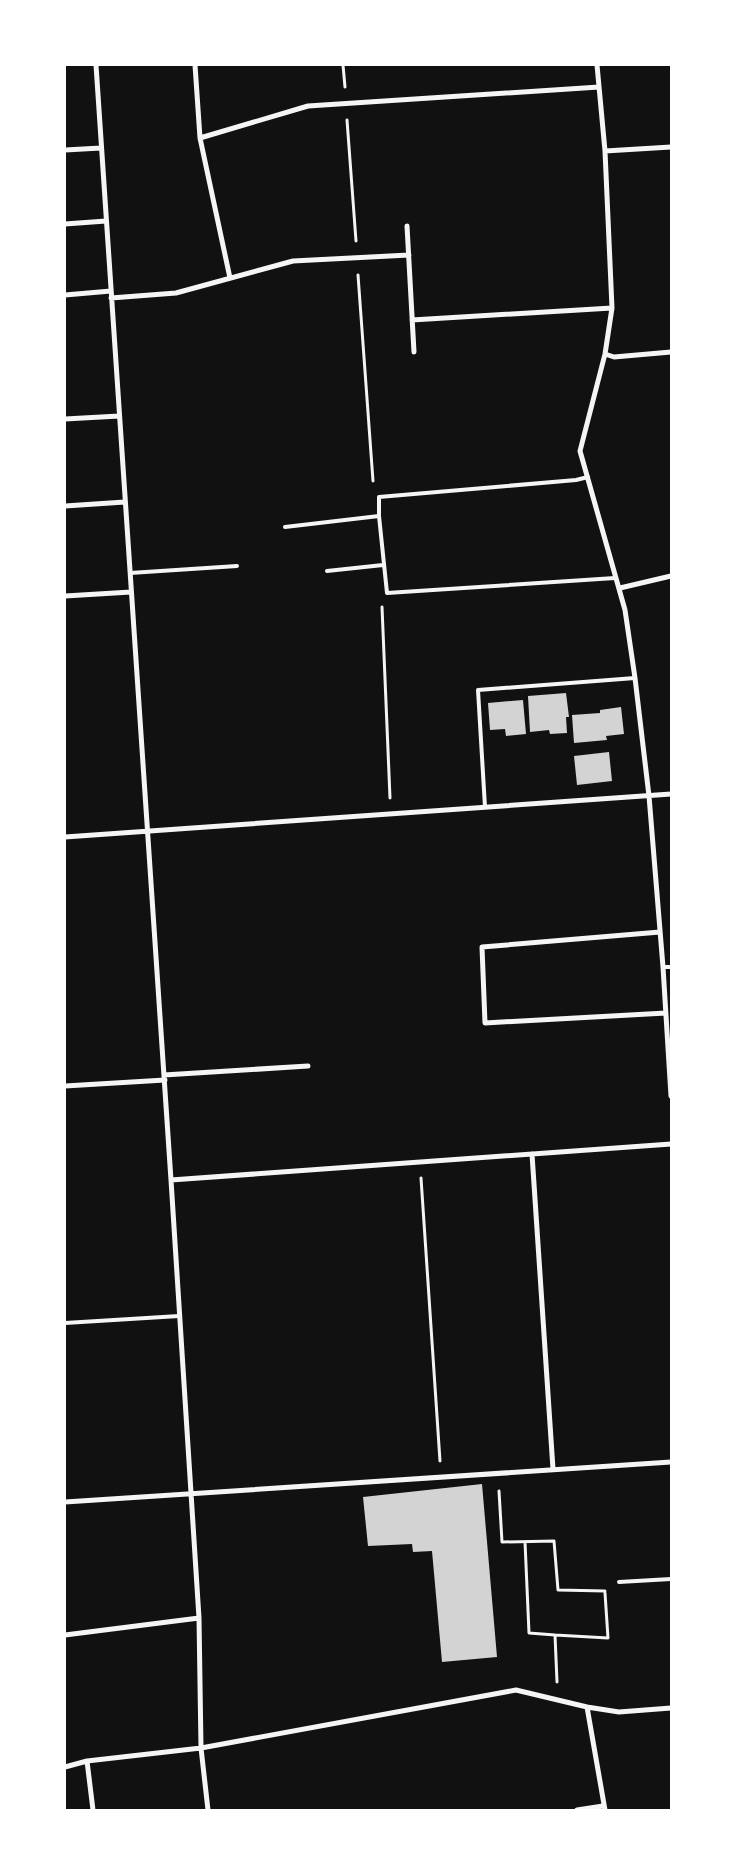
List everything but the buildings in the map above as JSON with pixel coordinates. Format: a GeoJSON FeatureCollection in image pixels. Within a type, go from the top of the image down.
{"type":"FeatureCollection","features":[{"type":"Feature","properties":{"kind":"street"},"geometry":{"type":"LineString","coordinates":[[96,65],[192,1494],[199,1618],[201,1748],[208,1810]]}},
{"type":"Feature","properties":{"kind":"street"},"geometry":{"type":"LineString","coordinates":[[195,65],[200,138],[230,278]]}},
{"type":"Feature","properties":{"kind":"street"},"geometry":{"type":"LineString","coordinates":[[597,65],[605,151],[612,308],[605,354],[580,452],[615,578],[620,588],[635,678],[660,932],[671,1096]]}},
{"type":"Feature","properties":{"kind":"street"},"geometry":{"type":"LineString","coordinates":[[200,138],[308,106],[599,87]]}},
{"type":"Feature","properties":{"kind":"street"},"geometry":{"type":"LineString","coordinates":[[605,151],[671,147]]}},
{"type":"Feature","properties":{"kind":"street"},"geometry":{"type":"LineString","coordinates":[[65,150],[101,148]]}},
{"type":"Feature","properties":{"kind":"street"},"geometry":{"type":"LineString","coordinates":[[65,224],[106,221]]}},
{"type":"Feature","properties":{"kind":"street"},"geometry":{"type":"LineString","coordinates":[[407,226],[414,352]]}},
{"type":"Feature","properties":{"kind":"street"},"geometry":{"type":"LineString","coordinates":[[112,298],[176,293],[293,261],[409,255]]}},
{"type":"Feature","properties":{"kind":"street"},"geometry":{"type":"LineString","coordinates":[[65,295],[111,291]]}},
{"type":"Feature","properties":{"kind":"street"},"geometry":{"type":"LineString","coordinates":[[412,320],[612,308]]}},
{"type":"Feature","properties":{"kind":"street"},"geometry":{"type":"LineString","coordinates":[[605,354],[614,357],[671,352]]}},
{"type":"Feature","properties":{"kind":"street"},"geometry":{"type":"LineString","coordinates":[[65,419],[119,416]]}},
{"type":"Feature","properties":{"kind":"street"},"geometry":{"type":"LineString","coordinates":[[65,506],[125,502]]}},
{"type":"Feature","properties":{"kind":"street"},"geometry":{"type":"LineString","coordinates":[[620,588],[671,576]]}},
{"type":"Feature","properties":{"kind":"street"},"geometry":{"type":"LineString","coordinates":[[65,596],[131,592]]}},
{"type":"Feature","properties":{"kind":"street"},"geometry":{"type":"LineString","coordinates":[[65,836],[671,794]]}},
{"type":"Feature","properties":{"kind":"street"},"geometry":{"type":"LineString","coordinates":[[660,932],[482,947],[485,1023],[666,1013]]}},
{"type":"Feature","properties":{"kind":"street"},"geometry":{"type":"LineString","coordinates":[[65,1086],[308,1066]]}},
{"type":"Feature","properties":{"kind":"street"},"geometry":{"type":"LineString","coordinates":[[171,1180],[671,1144]]}},
{"type":"Feature","properties":{"kind":"street"},"geometry":{"type":"LineString","coordinates":[[532,1154],[553,1469]]}},
{"type":"Feature","properties":{"kind":"street"},"geometry":{"type":"LineString","coordinates":[[65,1502],[671,1462]]}},
{"type":"Feature","properties":{"kind":"street"},"geometry":{"type":"LineString","coordinates":[[65,1636],[199,1618]]}},
{"type":"Feature","properties":{"kind":"street"},"geometry":{"type":"LineString","coordinates":[[65,1767],[87,1761],[201,1748],[516,1690],[587,1707],[619,1712],[671,1708]]}},
{"type":"Feature","properties":{"kind":"street"},"geometry":{"type":"LineString","coordinates":[[577,1810],[604,1808],[587,1707]]}},
{"type":"Feature","properties":{"kind":"street"},"geometry":{"type":"LineString","coordinates":[[87,1761],[93,1810]]}},
{"type":"Feature","properties":{"kind":"lane"},"geometry":{"type":"LineString","coordinates":[[588,477],[576,480],[379,497],[379,516],[387,593],[615,578]]}},
{"type":"Feature","properties":{"kind":"lane"},"geometry":{"type":"LineString","coordinates":[[286,527],[379,516]]}},
{"type":"Feature","properties":{"kind":"lane"},"geometry":{"type":"LineString","coordinates":[[328,571],[384,565]]}},
{"type":"Feature","properties":{"kind":"lane"},"geometry":{"type":"LineString","coordinates":[[130,574],[237,566]]}},
{"type":"Feature","properties":{"kind":"lane"},"geometry":{"type":"LineString","coordinates":[[485,807],[478,690],[635,678]]}},
{"type":"Feature","properties":{"kind":"lane"},"geometry":{"type":"LineString","coordinates":[[663,967],[671,967]]}},
{"type":"Feature","properties":{"kind":"lane"},"geometry":{"type":"LineString","coordinates":[[65,1323],[179,1316]]}},
{"type":"Feature","properties":{"kind":"lane"},"geometry":{"type":"LineString","coordinates":[[619,1582],[671,1579]]}},
{"type":"Feature","properties":{"kind":"path"},"geometry":{"type":"LineString","coordinates":[[343,65],[373,487],[379,497]]}},
{"type":"Feature","properties":{"kind":"path"},"geometry":{"type":"LineString","coordinates":[[387,593],[382,602],[391,814]]}},
{"type":"Feature","properties":{"kind":"path"},"geometry":{"type":"LineString","coordinates":[[420,1162],[442,1477]]}},
{"type":"Feature","properties":{"kind":"path"},"geometry":{"type":"LineString","coordinates":[[498,1473],[502,1542],[554,1541],[558,1590],[605,1591],[619,1582]]}},
{"type":"Feature","properties":{"kind":"path"},"geometry":{"type":"LineString","coordinates":[[525,1542],[529,1633],[608,1638],[605,1591]]}},
{"type":"Feature","properties":{"kind":"path"},"geometry":{"type":"LineString","coordinates":[[555,1635],[558,1700]]}}]}
